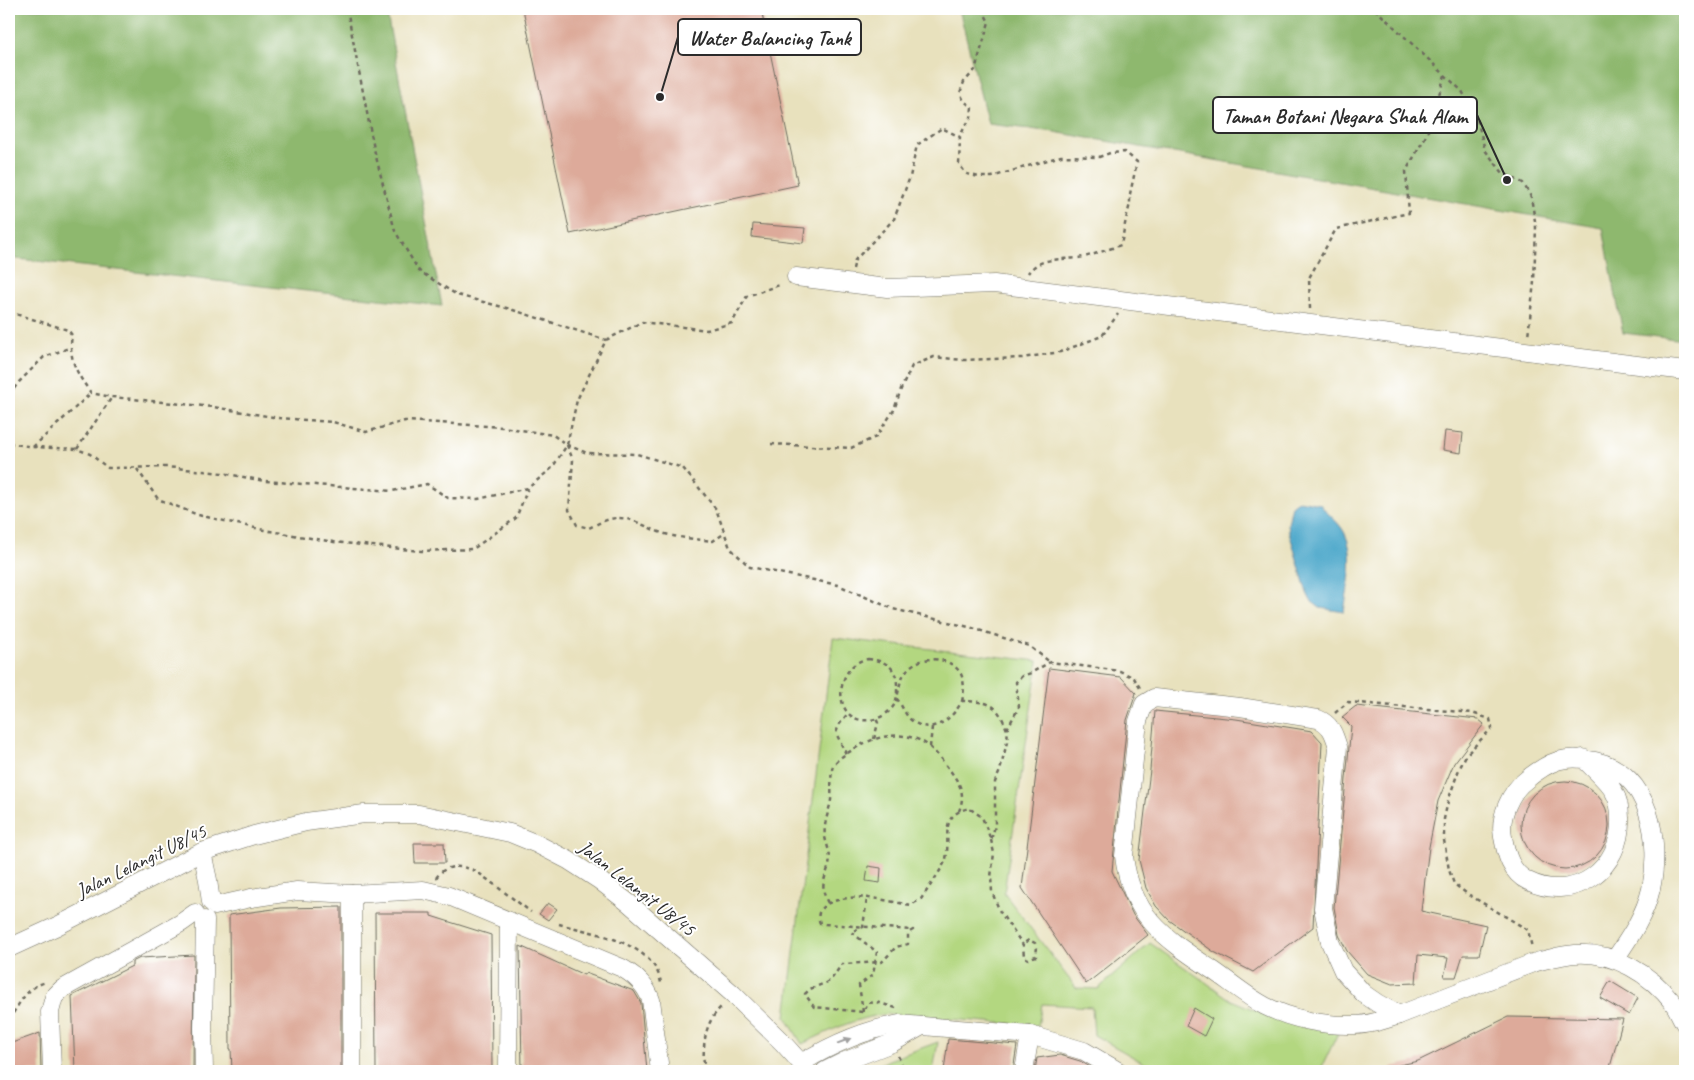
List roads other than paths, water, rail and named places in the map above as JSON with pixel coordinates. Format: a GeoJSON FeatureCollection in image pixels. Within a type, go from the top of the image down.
{"type":"FeatureCollection","features":[{"type":"Feature","properties":{"kind":"street"},"geometry":{"type":"LineString","coordinates":[[796,277],[887,288],[994,284],[1685,371]]}},
{"type":"Feature","properties":{"kind":"street"},"geometry":{"type":"LineString","coordinates":[[1399,1015],[1364,994],[1343,971],[1330,942],[1323,908],[1338,747],[1330,726],[1318,719],[1240,707],[1160,698],[1154,698],[1144,704],[1138,721],[1124,856],[1126,872],[1133,892],[1150,921],[1168,940],[1265,1006],[1294,1017],[1323,1023],[1355,1026],[1399,1015],[1533,963],[1575,954],[1590,954],[1615,959],[1634,968],[1652,982],[1674,1004],[1685,1024]]}},
{"type":"Feature","properties":{"kind":"street"},"geometry":{"type":"LineString","coordinates":[[1583,758],[1614,792],[1620,810],[1621,831],[1609,861],[1587,881],[1566,888],[1544,886],[1528,881],[1513,868],[1505,853],[1502,831],[1506,808],[1520,784],[1543,766],[1568,759],[1583,758],[1606,763],[1616,768],[1636,787],[1645,805],[1654,838],[1651,888],[1643,914],[1615,959]]}},
{"type":"Feature","properties":{"kind":"street","name":"Jalan Lelangit U8/45"},"geometry":{"type":"LineString","coordinates":[[9,948],[57,926],[196,855],[282,827],[306,822],[364,814],[419,814],[510,833],[568,860],[630,904],[733,994],[782,1042],[803,1067]]}},
{"type":"Feature","properties":{"kind":"street"},"geometry":{"type":"LineString","coordinates":[[196,855],[198,880],[205,908],[202,1028],[204,1071]]}},
{"type":"Feature","properties":{"kind":"street"},"geometry":{"type":"LineString","coordinates":[[52,1071],[50,1012],[54,997],[62,989],[205,908],[297,891],[352,894],[413,890],[431,891],[449,896],[622,968],[643,984],[648,991],[653,1009],[660,1071]]}},
{"type":"Feature","properties":{"kind":"street"},"geometry":{"type":"LineString","coordinates":[[352,894],[352,1071]]}},
{"type":"Feature","properties":{"kind":"street"},"geometry":{"type":"LineString","coordinates":[[508,1071],[509,921]]}},
{"type":"Feature","properties":{"kind":"street"},"geometry":{"type":"LineString","coordinates":[[825,1071],[900,1031],[922,1026],[1030,1035],[1084,1050],[1118,1071]]}},
{"type":"Feature","properties":{"kind":"street"},"geometry":{"type":"LineString","coordinates":[[803,1067],[821,1051],[846,1040],[880,1028],[900,1031]]}},
{"type":"Feature","properties":{"kind":"street"},"geometry":{"type":"LineString","coordinates":[[1024,1071],[1030,1035]]}},
{"type":"Feature","properties":{"kind":"water"},"geometry":{"type":"Polygon","coordinates":[[[1299,500],[1320,504],[1341,527],[1346,536],[1349,547],[1350,568],[1344,612],[1320,608],[1311,601],[1307,593],[1288,524],[1292,505],[1299,500]]]}},
{"type":"Feature","properties":{"kind":"place","name":"Water Balancing Tank"},"geometry":{"type":"Point","coordinates":[660,97]}},
{"type":"Feature","properties":{"kind":"place","name":"Taman Botani Negara Shah Alam"},"geometry":{"type":"Point","coordinates":[1507,180]}}]}
